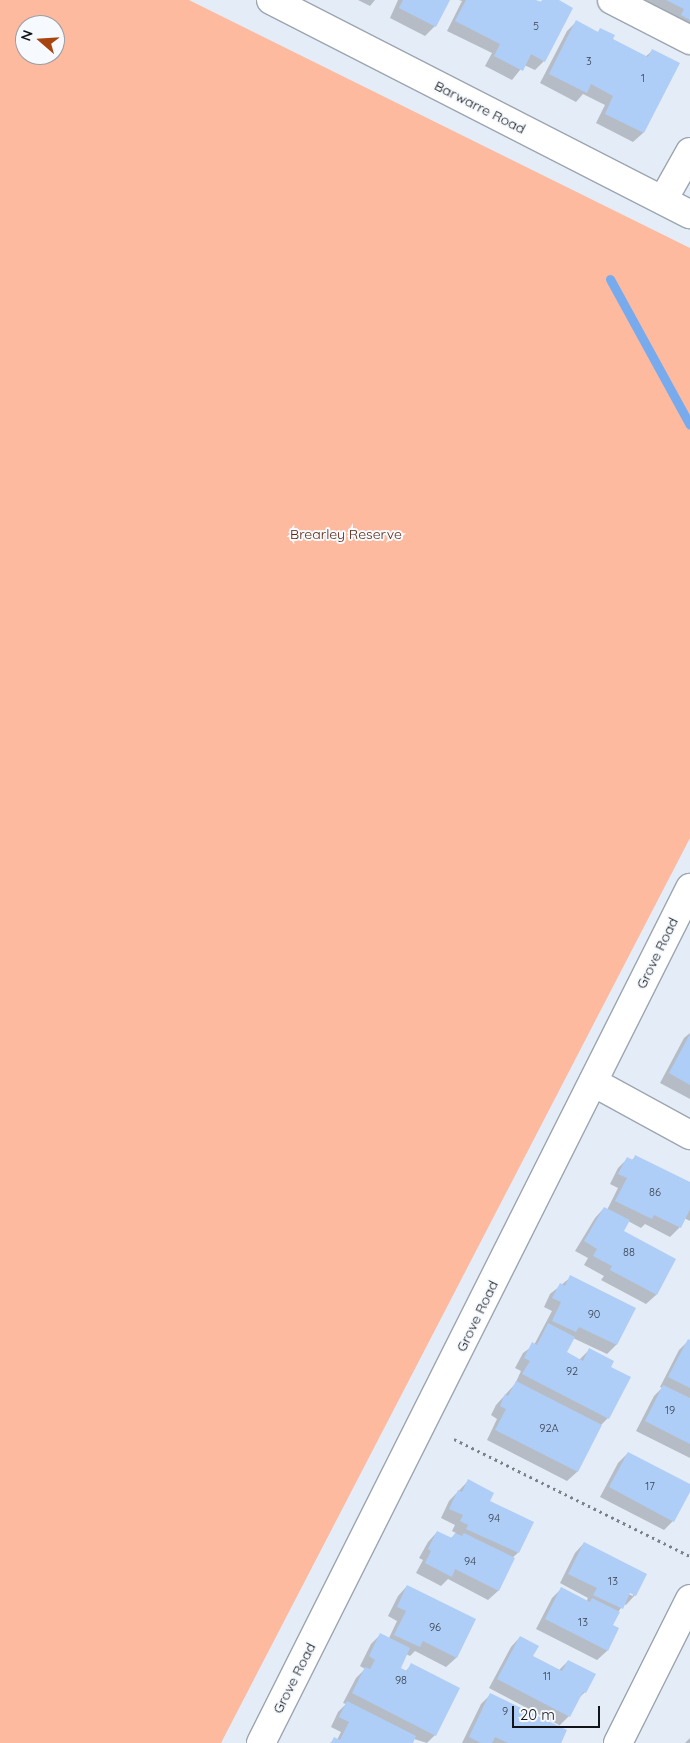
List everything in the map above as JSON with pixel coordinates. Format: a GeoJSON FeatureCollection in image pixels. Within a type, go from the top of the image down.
{"type":"FeatureCollection","features":[{"type":"Feature","properties":{"kind":"street","name":"Barwarre Road"},"geometry":{"type":"LineString","coordinates":[[271,0],[689,212]]}},
{"type":"Feature","properties":{"kind":"street"},"geometry":{"type":"LineString","coordinates":[[612,0],[690,40]]}},
{"type":"Feature","properties":{"kind":"street"},"geometry":{"type":"LineString","coordinates":[[663,200],[690,152]]}},
{"type":"Feature","properties":{"kind":"street","name":"Grove Road"},"geometry":{"type":"LineString","coordinates":[[261,1743],[690,888]]}},
{"type":"Feature","properties":{"kind":"street"},"geometry":{"type":"LineString","coordinates":[[593,1082],[690,1135]]}},
{"type":"Feature","properties":{"kind":"street"},"geometry":{"type":"LineString","coordinates":[[618,1743],[688,1606]]}},
{"type":"Feature","properties":{"kind":"path"},"geometry":{"type":"LineString","coordinates":[[454,1439],[690,1556]]}},
{"type":"Feature","properties":{"kind":"green space","name":"Brearley Reserve"},"geometry":{"type":"Polygon","coordinates":[[[0,0],[189,0],[690,248],[690,838],[221,1743],[0,1743],[0,0]]]}},
{"type":"Feature","properties":{"kind":"building"},"geometry":{"type":"Polygon","coordinates":[[[403,0],[450,0],[436,27],[399,8],[403,0]]]}},
{"type":"Feature","properties":{"kind":"building"},"geometry":{"type":"Polygon","coordinates":[[[466,0],[536,0],[541,2],[542,0],[559,0],[573,8],[545,62],[531,54],[523,71],[494,56],[500,44],[455,21],[466,0]]]}},
{"type":"Feature","properties":{"kind":"building"},"geometry":{"type":"Polygon","coordinates":[[[666,0],[690,0],[690,20],[681,15],[684,9],[666,0]]]}},
{"type":"Feature","properties":{"kind":"building"},"geometry":{"type":"Polygon","coordinates":[[[576,20],[598,32],[600,28],[615,35],[613,39],[648,57],[652,49],[680,63],[644,133],[605,114],[613,96],[591,84],[587,93],[549,74],[576,20]]]}},
{"type":"Feature","properties":{"kind":"building"},"geometry":{"type":"Polygon","coordinates":[[[690,1034],[690,1085],[669,1073],[690,1034]]]}},
{"type":"Feature","properties":{"kind":"building"},"geometry":{"type":"Polygon","coordinates":[[[635,1155],[690,1182],[690,1209],[681,1228],[654,1215],[652,1219],[615,1201],[627,1178],[618,1174],[627,1157],[633,1160],[635,1155]]]}},
{"type":"Feature","properties":{"kind":"building"},"geometry":{"type":"Polygon","coordinates":[[[604,1207],[630,1220],[624,1231],[676,1259],[657,1295],[610,1270],[612,1266],[593,1256],[597,1249],[584,1241],[604,1207]]]}},
{"type":"Feature","properties":{"kind":"building"},"geometry":{"type":"Polygon","coordinates":[[[570,1275],[636,1308],[617,1345],[579,1327],[576,1332],[552,1321],[561,1302],[552,1298],[560,1283],[565,1286],[570,1275]]]}},
{"type":"Feature","properties":{"kind":"building"},"geometry":{"type":"Polygon","coordinates":[[[548,1323],[575,1337],[567,1352],[583,1361],[589,1348],[614,1361],[611,1367],[631,1377],[609,1419],[522,1374],[530,1361],[524,1358],[532,1342],[537,1345],[548,1323]]]}},
{"type":"Feature","properties":{"kind":"building"},"geometry":{"type":"Polygon","coordinates":[[[688,1339],[690,1340],[690,1388],[668,1377],[688,1339]]]}},
{"type":"Feature","properties":{"kind":"building"},"geometry":{"type":"Polygon","coordinates":[[[516,1381],[602,1425],[578,1472],[495,1430],[506,1409],[500,1406],[505,1394],[508,1396],[516,1381]]]}},
{"type":"Feature","properties":{"kind":"building"},"geometry":{"type":"Polygon","coordinates":[[[663,1385],[690,1398],[690,1444],[645,1421],[663,1385]]]}},
{"type":"Feature","properties":{"kind":"building"},"geometry":{"type":"Polygon","coordinates":[[[628,1452],[690,1484],[690,1492],[674,1522],[609,1487],[628,1452]]]}},
{"type":"Feature","properties":{"kind":"building"},"geometry":{"type":"Polygon","coordinates":[[[468,1479],[494,1493],[490,1501],[534,1522],[519,1553],[466,1529],[468,1525],[460,1521],[463,1515],[449,1509],[458,1490],[462,1492],[468,1479]]]}},
{"type":"Feature","properties":{"kind":"building"},"geometry":{"type":"Polygon","coordinates":[[[437,1531],[452,1538],[455,1533],[462,1536],[464,1533],[515,1558],[499,1591],[455,1569],[452,1577],[425,1563],[431,1551],[428,1549],[437,1531]]]}},
{"type":"Feature","properties":{"kind":"building"},"geometry":{"type":"Polygon","coordinates":[[[584,1542],[647,1574],[636,1596],[630,1593],[623,1609],[593,1595],[597,1588],[568,1574],[584,1542]]]}},
{"type":"Feature","properties":{"kind":"building"},"geometry":{"type":"Polygon","coordinates":[[[407,1585],[476,1619],[457,1658],[423,1641],[420,1647],[394,1635],[406,1611],[397,1607],[407,1585]]]}},
{"type":"Feature","properties":{"kind":"building"},"geometry":{"type":"Polygon","coordinates":[[[561,1587],[590,1602],[592,1598],[620,1612],[613,1625],[619,1628],[608,1651],[545,1619],[561,1587]]]}},
{"type":"Feature","properties":{"kind":"building"},"geometry":{"type":"Polygon","coordinates":[[[380,1633],[410,1648],[401,1668],[407,1671],[411,1663],[460,1688],[436,1736],[352,1693],[365,1667],[370,1669],[375,1660],[369,1656],[380,1633]]]}},
{"type":"Feature","properties":{"kind":"building"},"geometry":{"type":"Polygon","coordinates":[[[520,1636],[539,1646],[533,1656],[562,1671],[568,1660],[596,1674],[586,1693],[583,1692],[570,1717],[497,1679],[520,1636]]]}},
{"type":"Feature","properties":{"kind":"building"},"geometry":{"type":"Polygon","coordinates":[[[490,1693],[567,1730],[561,1743],[508,1743],[495,1737],[492,1743],[481,1743],[469,1737],[490,1693]]]}},
{"type":"Feature","properties":{"kind":"building"},"geometry":{"type":"Polygon","coordinates":[[[347,1701],[416,1736],[413,1743],[331,1743],[334,1737],[340,1740],[349,1722],[339,1717],[347,1701]]]}},
{"type":"Feature","properties":{"kind":"waterway"},"geometry":{"type":"LineString","coordinates":[[610,279],[690,425]]}}]}
